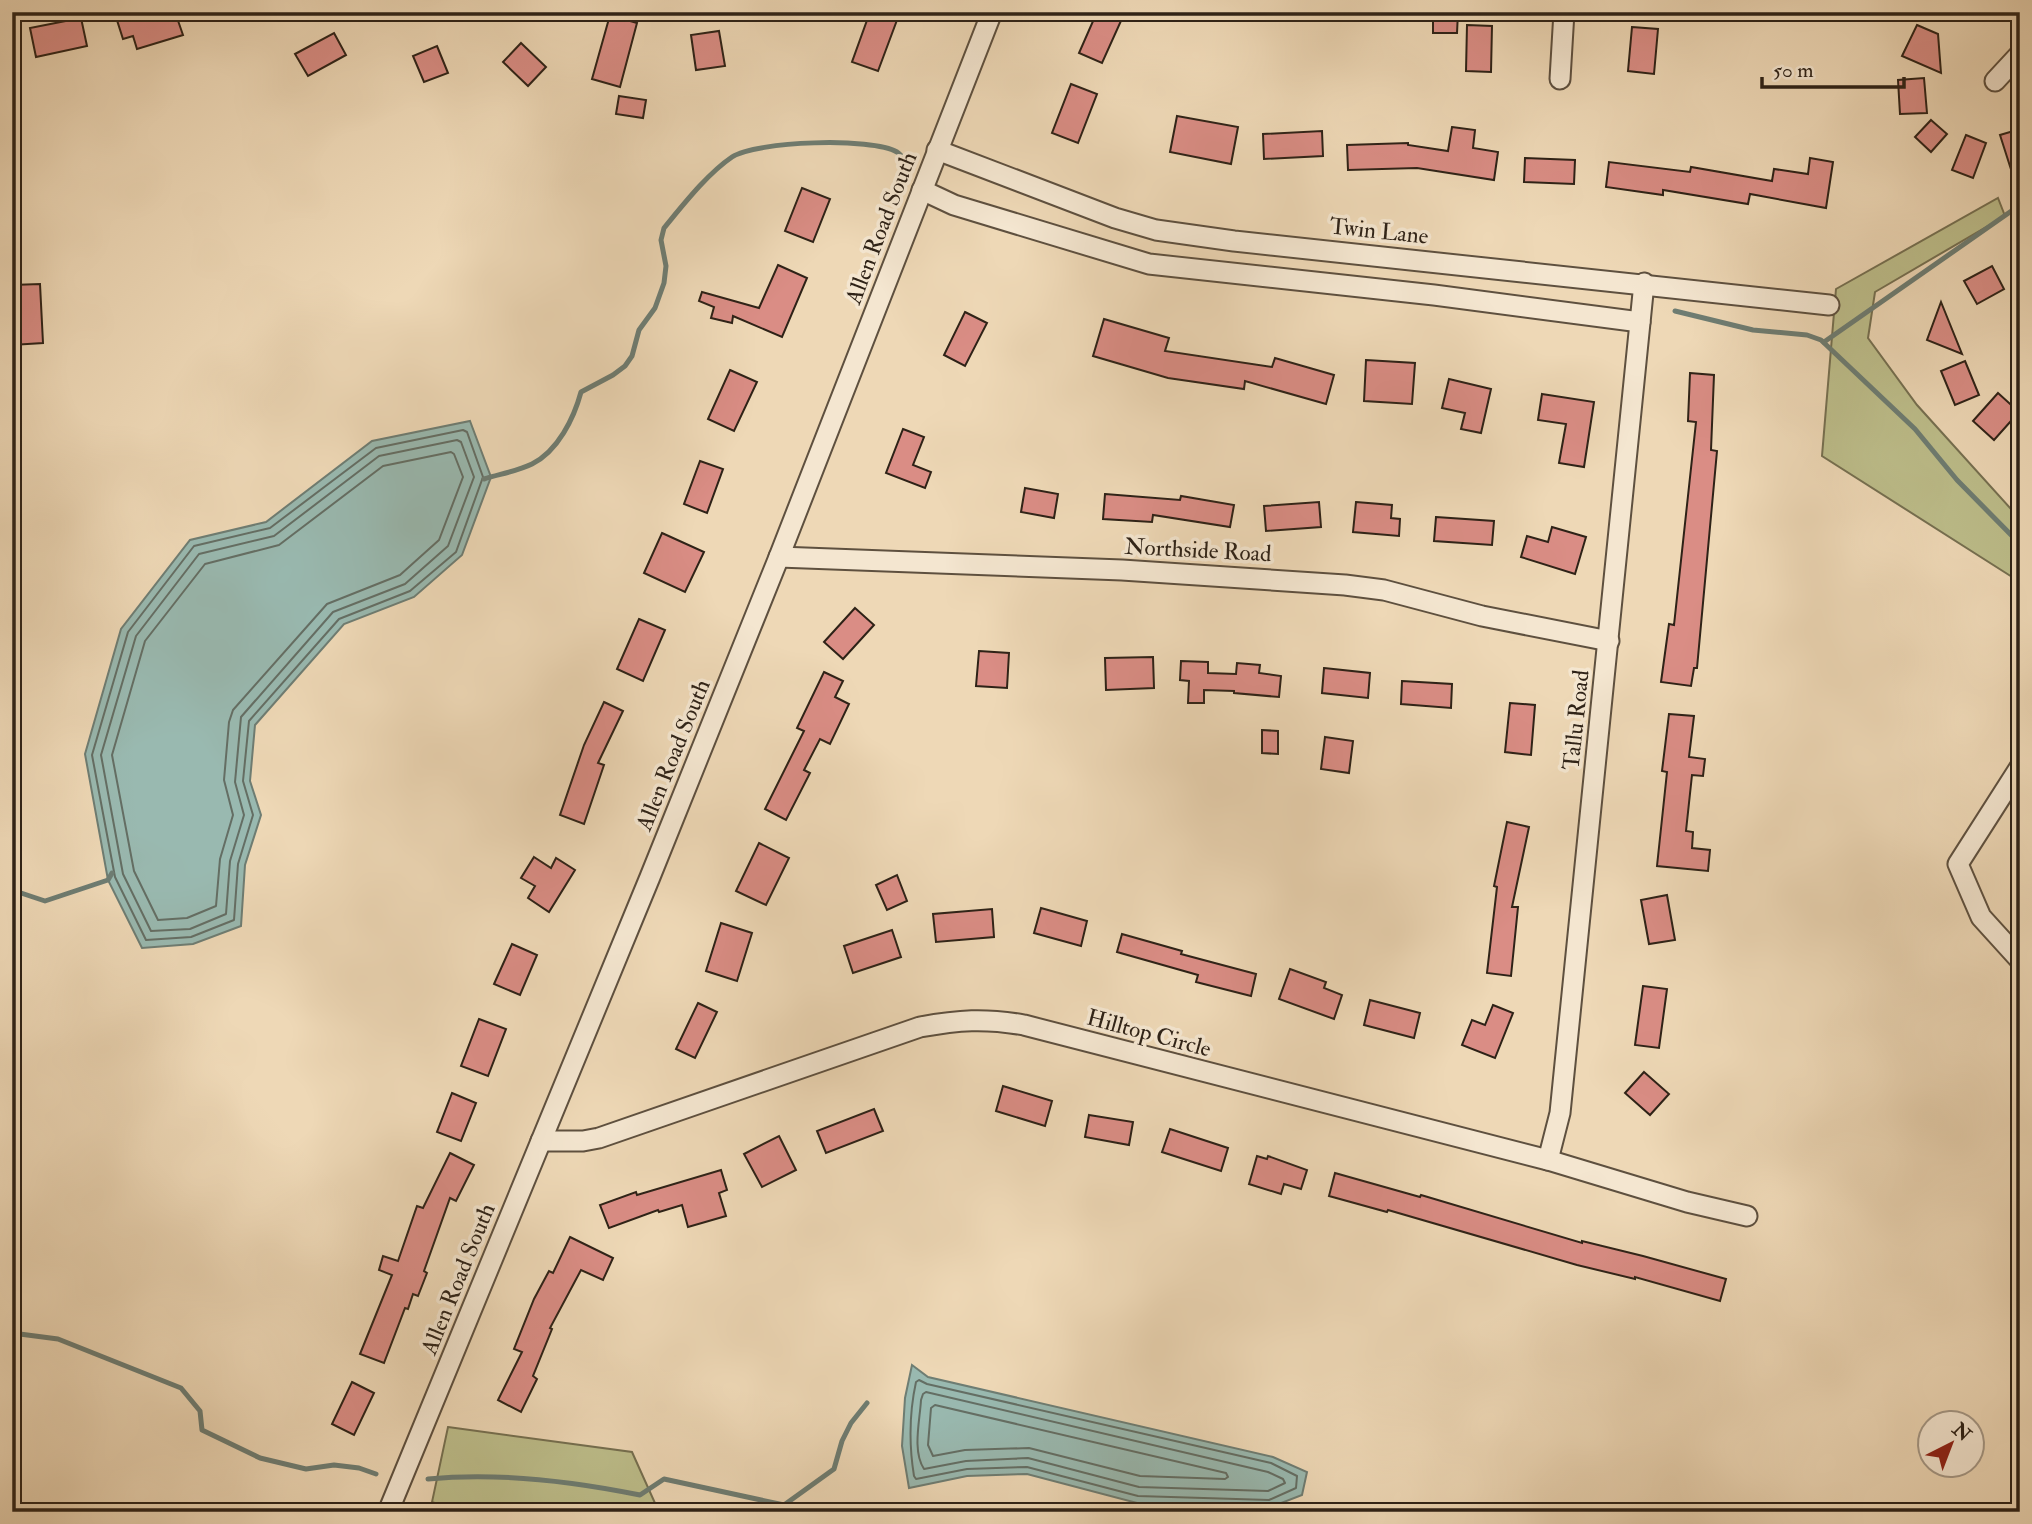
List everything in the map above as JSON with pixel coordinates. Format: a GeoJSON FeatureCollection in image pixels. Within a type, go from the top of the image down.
{"type":"FeatureCollection","features":[{"type":"Feature","properties":{"kind":"street","name":"Allen Road South"},"geometry":{"type":"LineString","coordinates":[[388,1512],[779,557],[992,12]]}},
{"type":"Feature","properties":{"kind":"street"},"geometry":{"type":"LineString","coordinates":[[1560,79],[1564,12]]}},
{"type":"Feature","properties":{"kind":"street"},"geometry":{"type":"LineString","coordinates":[[1995,81],[2020,54]]}},
{"type":"Feature","properties":{"kind":"street","name":"Twin Lane"},"geometry":{"type":"LineString","coordinates":[[937,150],[1115,218],[1156,230],[1234,241],[1829,305]]}},
{"type":"Feature","properties":{"kind":"street"},"geometry":{"type":"LineString","coordinates":[[922,190],[954,205],[1149,264],[1434,295],[1640,322]]}},
{"type":"Feature","properties":{"kind":"street","name":"Tallu Road"},"geometry":{"type":"LineString","coordinates":[[1548,1160],[1560,1113],[1644,284]]}},
{"type":"Feature","properties":{"kind":"street","name":"Northside Road"},"geometry":{"type":"LineString","coordinates":[[779,557],[1122,570],[1345,585],[1384,590],[1493,619],[1609,641]]}},
{"type":"Feature","properties":{"kind":"street"},"geometry":{"type":"LineString","coordinates":[[2020,768],[1958,864],[1981,917],[2020,960]]}},
{"type":"Feature","properties":{"kind":"street","name":"Hilltop Circle"},"geometry":{"type":"LineString","coordinates":[[541,1141],[583,1141],[599,1138],[920,1027],[960,1020],[996,1020],[1548,1160],[1687,1202],[1747,1216]]}},
{"type":"Feature","properties":{"kind":"green space"},"geometry":{"type":"Polygon","coordinates":[[[1998,198],[2005,216],[1875,292],[1868,338],[1917,405],[2020,519],[2020,582],[1822,456],[1836,289],[1998,198]]]}},
{"type":"Feature","properties":{"kind":"green space"},"geometry":{"type":"Polygon","coordinates":[[[448,1427],[632,1452],[659,1512],[458,1512],[432,1502],[448,1427]]]}},
{"type":"Feature","properties":{"kind":"water"},"geometry":{"type":"Polygon","coordinates":[[[470,421],[491,477],[462,555],[414,597],[344,624],[255,725],[250,781],[261,815],[245,865],[241,926],[193,944],[142,948],[108,880],[85,754],[121,629],[190,540],[266,522],[372,441],[470,421]]]}},
{"type":"Feature","properties":{"kind":"water"},"geometry":{"type":"Polygon","coordinates":[[[912,1365],[928,1377],[1273,1457],[1307,1472],[1302,1495],[1271,1507],[1137,1503],[1027,1474],[967,1476],[909,1488],[902,1446],[905,1398],[912,1365]]]}},
{"type":"Feature","properties":{"kind":"building"},"geometry":{"type":"Polygon","coordinates":[[[130,12],[175,12],[183,35],[137,49],[133,36],[123,39],[116,17],[130,12]]]}},
{"type":"Feature","properties":{"kind":"building"},"geometry":{"type":"Polygon","coordinates":[[[870,12],[900,12],[878,71],[852,62],[870,12]]]}},
{"type":"Feature","properties":{"kind":"building"},"geometry":{"type":"Polygon","coordinates":[[[1097,12],[1125,12],[1102,63],[1079,53],[1097,12]]]}},
{"type":"Feature","properties":{"kind":"building"},"geometry":{"type":"Polygon","coordinates":[[[1433,12],[1458,12],[1457,33],[1433,33],[1433,12]]]}},
{"type":"Feature","properties":{"kind":"building"},"geometry":{"type":"Polygon","coordinates":[[[610,15],[637,23],[620,87],[592,79],[610,15]]]}},
{"type":"Feature","properties":{"kind":"building"},"geometry":{"type":"Polygon","coordinates":[[[81,18],[87,46],[36,57],[30,28],[81,18]]]}},
{"type":"Feature","properties":{"kind":"building"},"geometry":{"type":"Polygon","coordinates":[[[1467,25],[1492,26],[1491,72],[1466,71],[1467,25]]]}},
{"type":"Feature","properties":{"kind":"building"},"geometry":{"type":"Polygon","coordinates":[[[1917,25],[1938,34],[1941,73],[1902,56],[1917,25]]]}},
{"type":"Feature","properties":{"kind":"building"},"geometry":{"type":"Polygon","coordinates":[[[1632,27],[1658,29],[1654,74],[1628,71],[1632,27]]]}},
{"type":"Feature","properties":{"kind":"building"},"geometry":{"type":"Polygon","coordinates":[[[719,31],[725,66],[696,70],[691,35],[719,31]]]}},
{"type":"Feature","properties":{"kind":"building"},"geometry":{"type":"Polygon","coordinates":[[[334,33],[346,55],[308,76],[295,54],[334,33]]]}},
{"type":"Feature","properties":{"kind":"building"},"geometry":{"type":"Polygon","coordinates":[[[521,43],[546,67],[528,86],[503,62],[521,43]]]}},
{"type":"Feature","properties":{"kind":"building"},"geometry":{"type":"Polygon","coordinates":[[[437,46],[448,73],[424,82],[413,56],[437,46]]]}},
{"type":"Feature","properties":{"kind":"building"},"geometry":{"type":"Polygon","coordinates":[[[1924,78],[1927,113],[1900,114],[1898,80],[1924,78]]]}},
{"type":"Feature","properties":{"kind":"building"},"geometry":{"type":"Polygon","coordinates":[[[1071,84],[1097,94],[1078,143],[1052,133],[1071,84]]]}},
{"type":"Feature","properties":{"kind":"building"},"geometry":{"type":"Polygon","coordinates":[[[619,96],[646,100],[643,118],[616,114],[619,96]]]}},
{"type":"Feature","properties":{"kind":"building"},"geometry":{"type":"Polygon","coordinates":[[[1177,116],[1238,127],[1231,164],[1170,152],[1177,116]]]}},
{"type":"Feature","properties":{"kind":"building"},"geometry":{"type":"Polygon","coordinates":[[[1931,120],[1947,134],[1931,152],[1915,137],[1931,120]]]}},
{"type":"Feature","properties":{"kind":"building"},"geometry":{"type":"Polygon","coordinates":[[[1452,127],[1475,130],[1473,148],[1498,152],[1494,180],[1417,168],[1348,170],[1347,145],[1408,143],[1448,151],[1452,127]]]}},
{"type":"Feature","properties":{"kind":"building"},"geometry":{"type":"Polygon","coordinates":[[[2020,129],[2020,184],[2016,185],[2000,135],[2020,129]]]}},
{"type":"Feature","properties":{"kind":"building"},"geometry":{"type":"Polygon","coordinates":[[[1322,131],[1323,156],[1264,159],[1263,134],[1322,131]]]}},
{"type":"Feature","properties":{"kind":"building"},"geometry":{"type":"Polygon","coordinates":[[[1966,135],[1986,143],[1973,178],[1952,170],[1966,135]]]}},
{"type":"Feature","properties":{"kind":"building"},"geometry":{"type":"Polygon","coordinates":[[[1525,158],[1575,160],[1574,184],[1524,182],[1525,158]]]}},
{"type":"Feature","properties":{"kind":"building"},"geometry":{"type":"Polygon","coordinates":[[[1810,158],[1833,162],[1826,208],[1750,194],[1748,204],[1663,190],[1663,195],[1606,187],[1609,162],[1690,172],[1691,167],[1772,181],[1774,169],[1808,174],[1810,158]]]}},
{"type":"Feature","properties":{"kind":"building"},"geometry":{"type":"Polygon","coordinates":[[[802,188],[830,199],[813,242],[785,231],[802,188]]]}},
{"type":"Feature","properties":{"kind":"building"},"geometry":{"type":"Polygon","coordinates":[[[778,265],[807,278],[782,337],[733,316],[732,323],[711,318],[714,307],[699,301],[702,292],[759,308],[778,265]]]}},
{"type":"Feature","properties":{"kind":"building"},"geometry":{"type":"Polygon","coordinates":[[[1992,266],[2004,289],[1977,304],[1964,281],[1992,266]]]}},
{"type":"Feature","properties":{"kind":"building"},"geometry":{"type":"Polygon","coordinates":[[[40,284],[43,343],[12,345],[12,285],[40,284]]]}},
{"type":"Feature","properties":{"kind":"building"},"geometry":{"type":"Polygon","coordinates":[[[1941,302],[1962,354],[1927,340],[1941,302]]]}},
{"type":"Feature","properties":{"kind":"building"},"geometry":{"type":"Polygon","coordinates":[[[965,312],[987,323],[965,366],[944,355],[965,312]]]}},
{"type":"Feature","properties":{"kind":"building"},"geometry":{"type":"Polygon","coordinates":[[[1104,319],[1169,338],[1165,351],[1272,367],[1275,358],[1334,375],[1326,404],[1245,381],[1244,389],[1168,378],[1093,356],[1104,319]]]}},
{"type":"Feature","properties":{"kind":"building"},"geometry":{"type":"Polygon","coordinates":[[[1366,360],[1415,363],[1412,404],[1364,401],[1366,360]]]}},
{"type":"Feature","properties":{"kind":"building"},"geometry":{"type":"Polygon","coordinates":[[[1965,361],[1979,395],[1955,405],[1941,371],[1965,361]]]}},
{"type":"Feature","properties":{"kind":"building"},"geometry":{"type":"Polygon","coordinates":[[[730,370],[757,382],[734,431],[708,419],[730,370]]]}},
{"type":"Feature","properties":{"kind":"building"},"geometry":{"type":"Polygon","coordinates":[[[1690,373],[1714,375],[1711,450],[1717,451],[1697,668],[1694,668],[1691,686],[1661,682],[1669,624],[1674,625],[1696,422],[1688,421],[1690,373]]]}},
{"type":"Feature","properties":{"kind":"building"},"geometry":{"type":"Polygon","coordinates":[[[1449,379],[1491,389],[1481,433],[1461,429],[1465,413],[1442,408],[1449,379]]]}},
{"type":"Feature","properties":{"kind":"building"},"geometry":{"type":"Polygon","coordinates":[[[1998,393],[2019,412],[1994,440],[1973,421],[1998,393]]]}},
{"type":"Feature","properties":{"kind":"building"},"geometry":{"type":"Polygon","coordinates":[[[1542,394],[1594,402],[1584,467],[1559,463],[1566,424],[1538,420],[1542,394]]]}},
{"type":"Feature","properties":{"kind":"building"},"geometry":{"type":"Polygon","coordinates":[[[903,429],[924,437],[913,465],[931,472],[925,488],[886,473],[903,429]]]}},
{"type":"Feature","properties":{"kind":"building"},"geometry":{"type":"Polygon","coordinates":[[[700,461],[723,469],[707,513],[684,504],[700,461]]]}},
{"type":"Feature","properties":{"kind":"building"},"geometry":{"type":"Polygon","coordinates":[[[1025,488],[1058,494],[1054,518],[1021,512],[1025,488]]]}},
{"type":"Feature","properties":{"kind":"building"},"geometry":{"type":"Polygon","coordinates":[[[1105,494],[1180,500],[1181,496],[1234,505],[1230,527],[1153,515],[1152,522],[1103,519],[1105,494]]]}},
{"type":"Feature","properties":{"kind":"building"},"geometry":{"type":"Polygon","coordinates":[[[1319,502],[1321,527],[1266,531],[1264,506],[1319,502]]]}},
{"type":"Feature","properties":{"kind":"building"},"geometry":{"type":"Polygon","coordinates":[[[1356,502],[1392,505],[1391,518],[1400,519],[1399,536],[1353,532],[1356,502]]]}},
{"type":"Feature","properties":{"kind":"building"},"geometry":{"type":"Polygon","coordinates":[[[1436,517],[1494,521],[1492,545],[1434,541],[1436,517]]]}},
{"type":"Feature","properties":{"kind":"building"},"geometry":{"type":"Polygon","coordinates":[[[1552,527],[1586,537],[1575,574],[1521,557],[1527,536],[1548,542],[1552,527]]]}},
{"type":"Feature","properties":{"kind":"building"},"geometry":{"type":"Polygon","coordinates":[[[662,533],[704,552],[685,592],[644,573],[662,533]]]}},
{"type":"Feature","properties":{"kind":"building"},"geometry":{"type":"Polygon","coordinates":[[[855,608],[874,625],[843,659],[824,642],[855,608]]]}},
{"type":"Feature","properties":{"kind":"building"},"geometry":{"type":"Polygon","coordinates":[[[639,619],[665,630],[643,681],[617,669],[639,619]]]}},
{"type":"Feature","properties":{"kind":"building"},"geometry":{"type":"Polygon","coordinates":[[[979,651],[1009,653],[1007,688],[976,686],[979,651]]]}},
{"type":"Feature","properties":{"kind":"building"},"geometry":{"type":"Polygon","coordinates":[[[1153,657],[1154,688],[1106,690],[1105,658],[1153,657]]]}},
{"type":"Feature","properties":{"kind":"building"},"geometry":{"type":"Polygon","coordinates":[[[1181,661],[1208,662],[1208,673],[1236,674],[1237,663],[1260,665],[1259,673],[1281,676],[1279,697],[1204,690],[1204,703],[1188,703],[1189,681],[1180,680],[1181,661]]]}},
{"type":"Feature","properties":{"kind":"building"},"geometry":{"type":"Polygon","coordinates":[[[1324,668],[1370,673],[1368,698],[1322,693],[1324,668]]]}},
{"type":"Feature","properties":{"kind":"building"},"geometry":{"type":"Polygon","coordinates":[[[824,672],[843,681],[835,697],[849,704],[830,744],[820,739],[804,770],[810,773],[786,820],[765,809],[804,731],[797,728],[824,672]]]}},
{"type":"Feature","properties":{"kind":"building"},"geometry":{"type":"Polygon","coordinates":[[[1402,681],[1452,684],[1451,708],[1401,704],[1402,681]]]}},
{"type":"Feature","properties":{"kind":"building"},"geometry":{"type":"Polygon","coordinates":[[[604,702],[623,711],[598,763],[604,765],[584,824],[560,815],[584,745],[604,702]]]}},
{"type":"Feature","properties":{"kind":"building"},"geometry":{"type":"Polygon","coordinates":[[[1510,703],[1535,705],[1531,755],[1505,752],[1510,703]]]}},
{"type":"Feature","properties":{"kind":"building"},"geometry":{"type":"Polygon","coordinates":[[[1669,714],[1694,716],[1689,757],[1705,759],[1703,776],[1692,775],[1686,831],[1693,832],[1692,848],[1710,850],[1708,871],[1657,866],[1667,772],[1662,771],[1669,714]]]}},
{"type":"Feature","properties":{"kind":"building"},"geometry":{"type":"Polygon","coordinates":[[[1262,730],[1278,731],[1278,754],[1262,753],[1262,730]]]}},
{"type":"Feature","properties":{"kind":"building"},"geometry":{"type":"Polygon","coordinates":[[[1325,737],[1353,741],[1349,773],[1321,769],[1325,737]]]}},
{"type":"Feature","properties":{"kind":"building"},"geometry":{"type":"Polygon","coordinates":[[[1507,822],[1529,827],[1512,907],[1518,907],[1511,976],[1487,973],[1497,887],[1494,886],[1507,822]]]}},
{"type":"Feature","properties":{"kind":"building"},"geometry":{"type":"Polygon","coordinates":[[[759,843],[789,858],[766,905],[736,891],[759,843]]]}},
{"type":"Feature","properties":{"kind":"building"},"geometry":{"type":"Polygon","coordinates":[[[534,857],[551,868],[556,858],[575,870],[549,912],[528,898],[535,886],[521,878],[534,857]]]}},
{"type":"Feature","properties":{"kind":"building"},"geometry":{"type":"Polygon","coordinates":[[[897,875],[907,901],[887,910],[876,885],[897,875]]]}},
{"type":"Feature","properties":{"kind":"building"},"geometry":{"type":"Polygon","coordinates":[[[1667,895],[1675,940],[1649,944],[1641,900],[1667,895]]]}},
{"type":"Feature","properties":{"kind":"building"},"geometry":{"type":"Polygon","coordinates":[[[1041,908],[1087,921],[1081,946],[1034,933],[1041,908]]]}},
{"type":"Feature","properties":{"kind":"building"},"geometry":{"type":"Polygon","coordinates":[[[992,909],[994,937],[936,942],[933,914],[992,909]]]}},
{"type":"Feature","properties":{"kind":"building"},"geometry":{"type":"Polygon","coordinates":[[[721,923],[752,933],[737,981],[706,971],[721,923]]]}},
{"type":"Feature","properties":{"kind":"building"},"geometry":{"type":"Polygon","coordinates":[[[892,930],[901,957],[853,973],[844,946],[892,930]]]}},
{"type":"Feature","properties":{"kind":"building"},"geometry":{"type":"Polygon","coordinates":[[[1122,934],[1182,951],[1181,954],[1256,974],[1251,996],[1196,982],[1198,975],[1117,952],[1122,934]]]}},
{"type":"Feature","properties":{"kind":"building"},"geometry":{"type":"Polygon","coordinates":[[[512,944],[537,955],[520,995],[494,984],[512,944]]]}},
{"type":"Feature","properties":{"kind":"building"},"geometry":{"type":"Polygon","coordinates":[[[1290,969],[1326,982],[1324,988],[1342,995],[1334,1019],[1279,999],[1290,969]]]}},
{"type":"Feature","properties":{"kind":"building"},"geometry":{"type":"Polygon","coordinates":[[[1643,986],[1667,989],[1659,1048],[1635,1045],[1643,986]]]}},
{"type":"Feature","properties":{"kind":"building"},"geometry":{"type":"Polygon","coordinates":[[[1370,1000],[1420,1013],[1414,1038],[1364,1025],[1370,1000]]]}},
{"type":"Feature","properties":{"kind":"building"},"geometry":{"type":"Polygon","coordinates":[[[698,1003],[717,1012],[695,1058],[676,1049],[698,1003]]]}},
{"type":"Feature","properties":{"kind":"building"},"geometry":{"type":"Polygon","coordinates":[[[1493,1005],[1513,1013],[1495,1058],[1462,1045],[1472,1020],[1485,1025],[1493,1005]]]}},
{"type":"Feature","properties":{"kind":"building"},"geometry":{"type":"Polygon","coordinates":[[[479,1019],[506,1029],[488,1076],[461,1066],[479,1019]]]}},
{"type":"Feature","properties":{"kind":"building"},"geometry":{"type":"Polygon","coordinates":[[[1644,1072],[1669,1094],[1650,1115],[1625,1093],[1644,1072]]]}},
{"type":"Feature","properties":{"kind":"building"},"geometry":{"type":"Polygon","coordinates":[[[1003,1086],[1052,1101],[1045,1126],[996,1111],[1003,1086]]]}},
{"type":"Feature","properties":{"kind":"building"},"geometry":{"type":"Polygon","coordinates":[[[452,1093],[476,1103],[461,1141],[437,1132],[452,1093]]]}},
{"type":"Feature","properties":{"kind":"building"},"geometry":{"type":"Polygon","coordinates":[[[874,1109],[883,1131],[826,1153],[817,1131],[874,1109]]]}},
{"type":"Feature","properties":{"kind":"building"},"geometry":{"type":"Polygon","coordinates":[[[1089,1115],[1133,1122],[1129,1145],[1085,1137],[1089,1115]]]}},
{"type":"Feature","properties":{"kind":"building"},"geometry":{"type":"Polygon","coordinates":[[[1170,1129],[1228,1148],[1221,1171],[1162,1152],[1170,1129]]]}},
{"type":"Feature","properties":{"kind":"building"},"geometry":{"type":"Polygon","coordinates":[[[779,1136],[796,1170],[762,1187],[744,1154],[779,1136]]]}},
{"type":"Feature","properties":{"kind":"building"},"geometry":{"type":"Polygon","coordinates":[[[450,1153],[474,1165],[456,1201],[450,1198],[418,1296],[413,1294],[408,1309],[405,1308],[384,1363],[360,1354],[392,1275],[379,1270],[383,1256],[398,1261],[417,1206],[423,1208],[450,1153]]]}},
{"type":"Feature","properties":{"kind":"building"},"geometry":{"type":"Polygon","coordinates":[[[1257,1156],[1267,1159],[1268,1156],[1307,1170],[1301,1189],[1284,1184],[1281,1194],[1249,1184],[1257,1156]]]}},
{"type":"Feature","properties":{"kind":"building"},"geometry":{"type":"Polygon","coordinates":[[[721,1170],[727,1190],[719,1193],[726,1216],[688,1227],[682,1205],[659,1212],[658,1210],[609,1228],[600,1205],[636,1192],[637,1195],[721,1170]]]}},
{"type":"Feature","properties":{"kind":"building"},"geometry":{"type":"Polygon","coordinates":[[[1335,1173],[1420,1197],[1421,1195],[1582,1243],[1643,1256],[1726,1279],[1720,1301],[1635,1277],[1577,1265],[1388,1210],[1387,1212],[1329,1196],[1335,1173]]]}},
{"type":"Feature","properties":{"kind":"building"},"geometry":{"type":"Polygon","coordinates":[[[570,1237],[613,1258],[603,1280],[581,1270],[550,1328],[552,1329],[533,1376],[537,1379],[521,1412],[498,1400],[522,1352],[514,1349],[534,1299],[549,1271],[553,1273],[570,1237]]]}},
{"type":"Feature","properties":{"kind":"building"},"geometry":{"type":"Polygon","coordinates":[[[352,1382],[374,1393],[354,1435],[332,1424],[352,1382]]]}},
{"type":"Feature","properties":{"kind":"waterway"},"geometry":{"type":"LineString","coordinates":[[484,479],[521,469],[550,451],[564,433],[581,392],[625,366],[632,356],[639,330],[655,308],[664,283],[666,266],[661,240],[664,228],[705,181],[732,157],[764,147],[840,143],[884,147],[897,152],[908,163]]}},
{"type":"Feature","properties":{"kind":"waterway"},"geometry":{"type":"LineString","coordinates":[[1824,342],[2020,205]]}},
{"type":"Feature","properties":{"kind":"waterway"},"geometry":{"type":"LineString","coordinates":[[1675,311],[1753,330],[1807,335],[1821,340],[1915,429],[1957,480],[2020,544]]}},
{"type":"Feature","properties":{"kind":"waterway"},"geometry":{"type":"LineString","coordinates":[[12,890],[45,901],[108,880],[112,873]]}},
{"type":"Feature","properties":{"kind":"waterway"},"geometry":{"type":"LineString","coordinates":[[12,1333],[58,1339],[181,1388],[200,1411],[202,1430],[260,1458],[306,1469],[334,1465],[359,1468],[376,1474]]}},
{"type":"Feature","properties":{"kind":"waterway"},"geometry":{"type":"LineString","coordinates":[[428,1479],[508,1477],[640,1495],[664,1479],[784,1505],[834,1469],[842,1441],[851,1423],[867,1403]]}}]}
